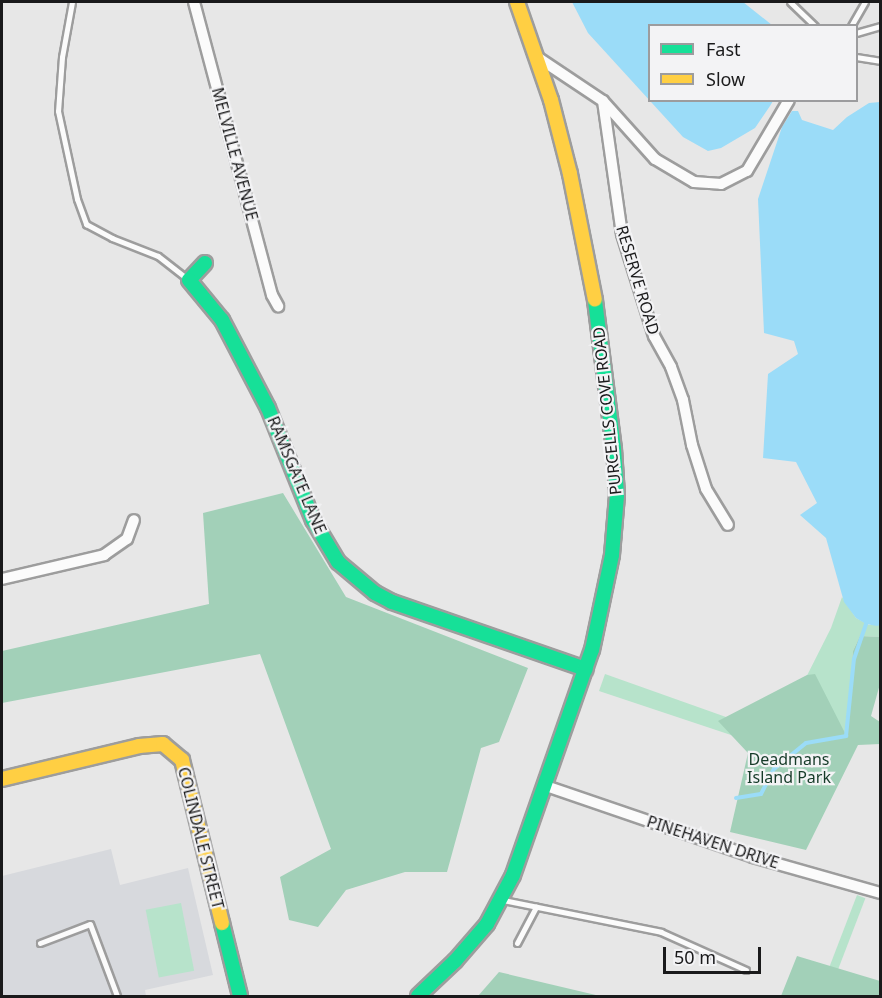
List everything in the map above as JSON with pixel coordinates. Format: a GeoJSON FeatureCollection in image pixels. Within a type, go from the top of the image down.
{"type":"FeatureCollection","features":[{"type":"Feature","properties":{"kind":"main road","name":"PURCELLS COVE ROAD"},"geometry":{"type":"LineString","coordinates":[[418,996],[481,931],[501,900],[546,786],[586,669],[602,611],[612,555],[617,495],[600,325],[570,174],[537,57],[517,2]]}},
{"type":"Feature","properties":{"kind":"main road"},"geometry":{"type":"LineString","coordinates":[[189,280],[205,263]]}},
{"type":"Feature","properties":{"kind":"main road","name":"RAMSGATE LANE"},"geometry":{"type":"LineString","coordinates":[[189,280],[222,320],[268,408],[313,520],[338,562],[375,593],[392,602],[586,669]]}},
{"type":"Feature","properties":{"kind":"main road","name":"COLINDALE STREET"},"geometry":{"type":"LineString","coordinates":[[2,779],[139,746],[163,744],[182,760],[240,996]]}},
{"type":"Feature","properties":{"kind":"street","name":"MELVILLE AVENUE"},"geometry":{"type":"LineString","coordinates":[[194,2],[272,295],[278,306]]}},
{"type":"Feature","properties":{"kind":"street"},"geometry":{"type":"LineString","coordinates":[[537,57],[603,101],[654,159],[694,182],[716,184],[736,178],[751,167],[788,102]]}},
{"type":"Feature","properties":{"kind":"street","name":"RESERVE ROAD"},"geometry":{"type":"LineString","coordinates":[[603,101],[622,234],[654,336],[671,367],[683,400],[692,445],[706,489],[728,525]]}},
{"type":"Feature","properties":{"kind":"street"},"geometry":{"type":"LineString","coordinates":[[2,579],[104,555],[127,539],[134,520]]}},
{"type":"Feature","properties":{"kind":"street","name":"PINEHAVEN DRIVE"},"geometry":{"type":"LineString","coordinates":[[546,786],[753,856],[880,892]]}},
{"type":"Feature","properties":{"kind":"lane","name":"RAMSGATE LANE"},"geometry":{"type":"LineString","coordinates":[[72,2],[62,57],[58,111],[77,199],[86,224],[112,238],[158,256],[189,280]]}},
{"type":"Feature","properties":{"kind":"lane"},"geometry":{"type":"LineString","coordinates":[[790,2],[813,24]]}},
{"type":"Feature","properties":{"kind":"lane"},"geometry":{"type":"LineString","coordinates":[[852,24],[865,2]]}},
{"type":"Feature","properties":{"kind":"lane"},"geometry":{"type":"LineString","coordinates":[[858,32],[880,26]]}},
{"type":"Feature","properties":{"kind":"lane"},"geometry":{"type":"LineString","coordinates":[[871,58],[880,55]]}},
{"type":"Feature","properties":{"kind":"lane"},"geometry":{"type":"LineString","coordinates":[[858,57],[880,61]]}},
{"type":"Feature","properties":{"kind":"lane"},"geometry":{"type":"LineString","coordinates":[[501,900],[661,932],[746,970]]}},
{"type":"Feature","properties":{"kind":"lane"},"geometry":{"type":"LineString","coordinates":[[517,943],[536,907]]}},
{"type":"Feature","properties":{"kind":"lane"},"geometry":{"type":"LineString","coordinates":[[40,943],[90,924],[117,996]]}},
{"type":"Feature","properties":{"kind":"shaded area"},"geometry":{"type":"Polygon","coordinates":[[[111,849],[120,885],[188,868],[213,975],[145,990],[146,996],[2,996],[2,876],[111,849]]]}},
{"type":"Feature","properties":{"kind":"green space"},"geometry":{"type":"Polygon","coordinates":[[[283,493],[346,597],[528,668],[499,742],[481,748],[447,872],[405,872],[346,890],[318,927],[289,920],[280,877],[331,849],[260,654],[2,703],[2,651],[209,604],[203,513],[283,493]]]}},
{"type":"Feature","properties":{"kind":"green space"},"geometry":{"type":"Polygon","coordinates":[[[842,597],[856,618],[869,625],[880,625],[880,637],[860,636],[853,651],[846,736],[761,745],[599,691],[605,674],[777,735],[831,628],[842,597]]]}},
{"type":"Feature","properties":{"kind":"green space","name":"Deadmans Island Park"},"geometry":{"type":"Polygon","coordinates":[[[860,636],[880,637],[880,684],[871,716],[880,722],[880,744],[858,745],[806,850],[730,832],[748,753],[718,721],[807,675],[815,674],[846,735],[853,651],[860,636]]]}},
{"type":"Feature","properties":{"kind":"green space"},"geometry":{"type":"Polygon","coordinates":[[[857,895],[865,898],[836,976],[827,972],[857,895]]]}},
{"type":"Feature","properties":{"kind":"green space"},"geometry":{"type":"Polygon","coordinates":[[[181,903],[194,971],[159,978],[146,910],[181,903]]]}},
{"type":"Feature","properties":{"kind":"green space"},"geometry":{"type":"Polygon","coordinates":[[[797,956],[880,981],[880,996],[781,996],[797,956]]]}},
{"type":"Feature","properties":{"kind":"green space"},"geometry":{"type":"Polygon","coordinates":[[[499,972],[600,996],[478,996],[499,972]]]}},
{"type":"Feature","properties":{"kind":"water"},"geometry":{"type":"Polygon","coordinates":[[[572,2],[743,2],[771,24],[648,24],[648,99],[588,33],[572,2]]]}},
{"type":"Feature","properties":{"kind":"water"},"geometry":{"type":"Polygon","coordinates":[[[651,102],[772,102],[755,128],[721,148],[708,151],[683,137],[651,102]]]}},
{"type":"Feature","properties":{"kind":"water"},"geometry":{"type":"Polygon","coordinates":[[[880,102],[880,625],[877,626],[866,624],[856,618],[844,602],[826,538],[800,515],[817,503],[796,462],[763,458],[768,374],[798,354],[794,341],[764,333],[758,199],[782,127],[792,111],[798,111],[802,120],[833,130],[847,117],[869,103],[880,102]]]}},
{"type":"Feature","properties":{"kind":"waterway"},"geometry":{"type":"LineString","coordinates":[[736,798],[761,794],[774,769],[806,743],[846,736],[854,659],[866,624]]}},
{"type":"Feature","properties":{"kind":"traffic: fast"},"geometry":{"type":"LineString","coordinates":[[205,263],[189,280],[222,320],[268,408],[313,520],[338,562],[375,593],[392,602],[586,669]]}},
{"type":"Feature","properties":{"kind":"traffic: fast"},"geometry":{"type":"LineString","coordinates":[[418,996],[455,961],[487,924],[513,875],[592,650],[612,555],[617,495],[614,449],[595,300]]}},
{"type":"Feature","properties":{"kind":"traffic: fast"},"geometry":{"type":"LineString","coordinates":[[222,923],[240,996]]}},
{"type":"Feature","properties":{"kind":"traffic: slow"},"geometry":{"type":"LineString","coordinates":[[517,2],[551,100],[570,174],[595,300]]}},
{"type":"Feature","properties":{"kind":"traffic: slow"},"geometry":{"type":"LineString","coordinates":[[2,779],[139,746],[163,744],[182,760],[222,923]]}}]}
